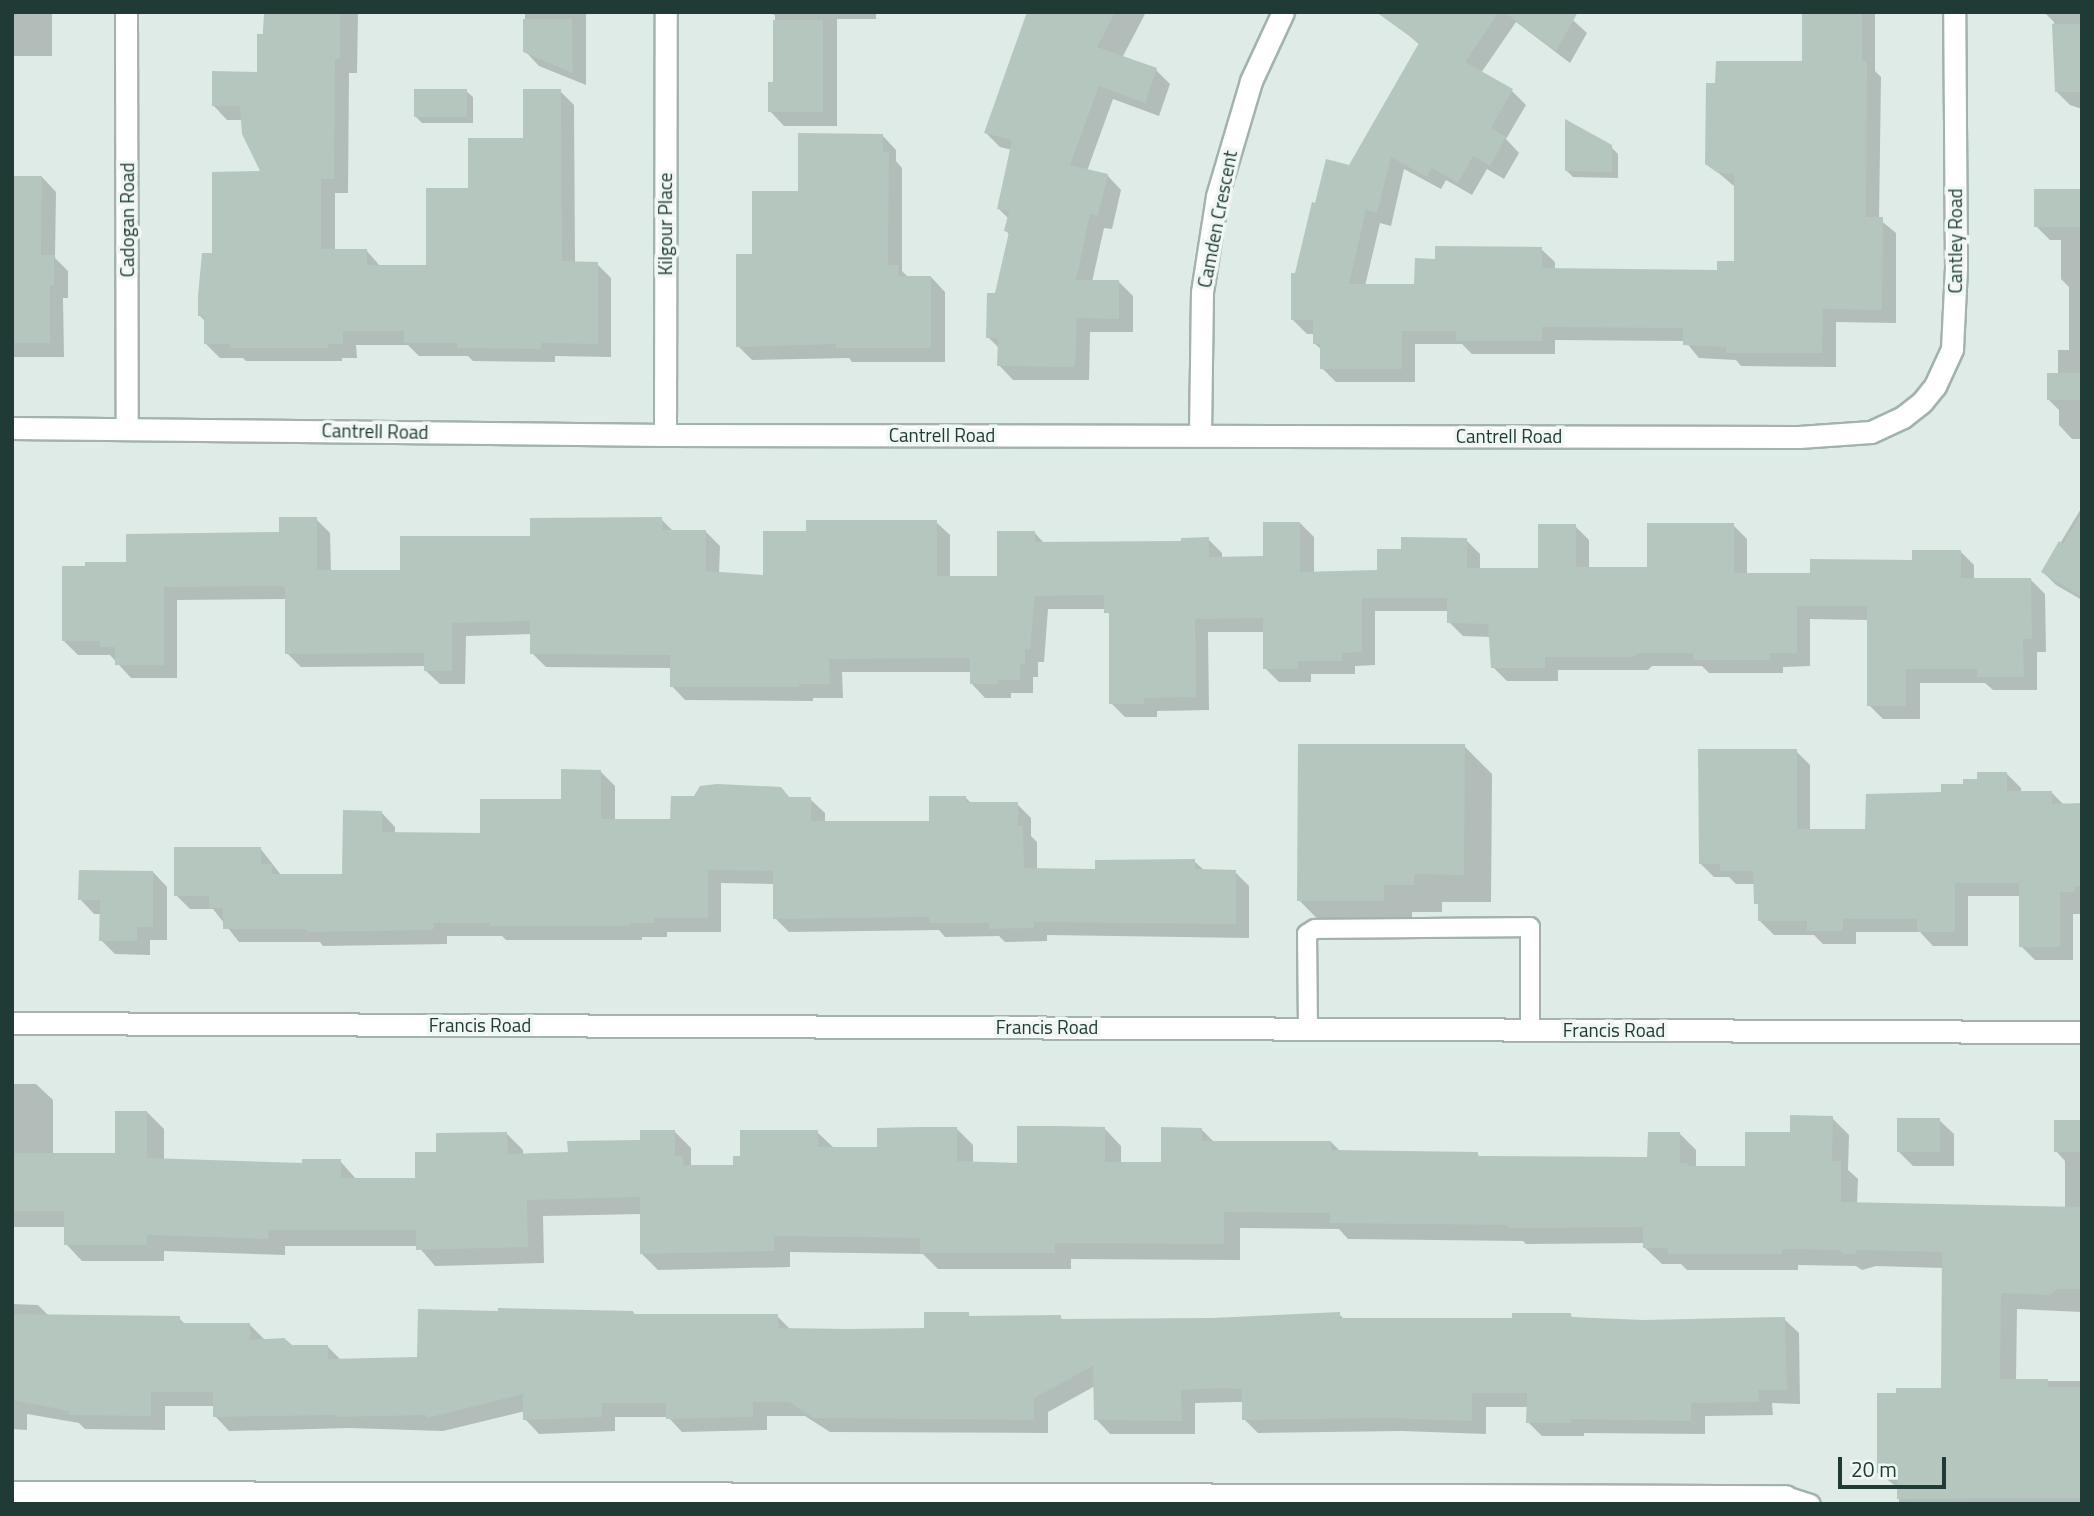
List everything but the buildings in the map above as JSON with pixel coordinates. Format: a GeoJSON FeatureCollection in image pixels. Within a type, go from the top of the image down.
{"type":"FeatureCollection","features":[{"type":"Feature","properties":{"kind":"street","name":"Cadogan Road"},"geometry":{"type":"LineString","coordinates":[[126,12],[127,428]]}},
{"type":"Feature","properties":{"kind":"street","name":"Kilgour Place"},"geometry":{"type":"LineString","coordinates":[[665,435],[666,12]]}},
{"type":"Feature","properties":{"kind":"street","name":"Camden Crescent"},"geometry":{"type":"LineString","coordinates":[[1200,435],[1202,292],[1217,196],[1247,93],[1283,12]]}},
{"type":"Feature","properties":{"kind":"street","name":"Cantley Road"},"geometry":{"type":"LineString","coordinates":[[1871,432],[1903,417],[1922,402],[1936,386],[1952,349],[1956,267],[1954,12]]}},
{"type":"Feature","properties":{"kind":"street","name":"Cantrell Road"},"geometry":{"type":"LineString","coordinates":[[12,428],[665,435],[1799,437],[1871,432]]}},
{"type":"Feature","properties":{"kind":"street","name":"Francis Road"},"geometry":{"type":"LineString","coordinates":[[12,1023],[2082,1032]]}},
{"type":"Feature","properties":{"kind":"street"},"geometry":{"type":"LineString","coordinates":[[12,1492],[1456,1499],[1786,1496]]}},
{"type":"Feature","properties":{"kind":"lane"},"geometry":{"type":"LineString","coordinates":[[1308,1028],[1307,934],[1315,929],[1517,927],[1530,928],[1530,1029]]}},
{"type":"Feature","properties":{"kind":"lane"},"geometry":{"type":"LineString","coordinates":[[1786,1496],[1811,1504]]}}]}
